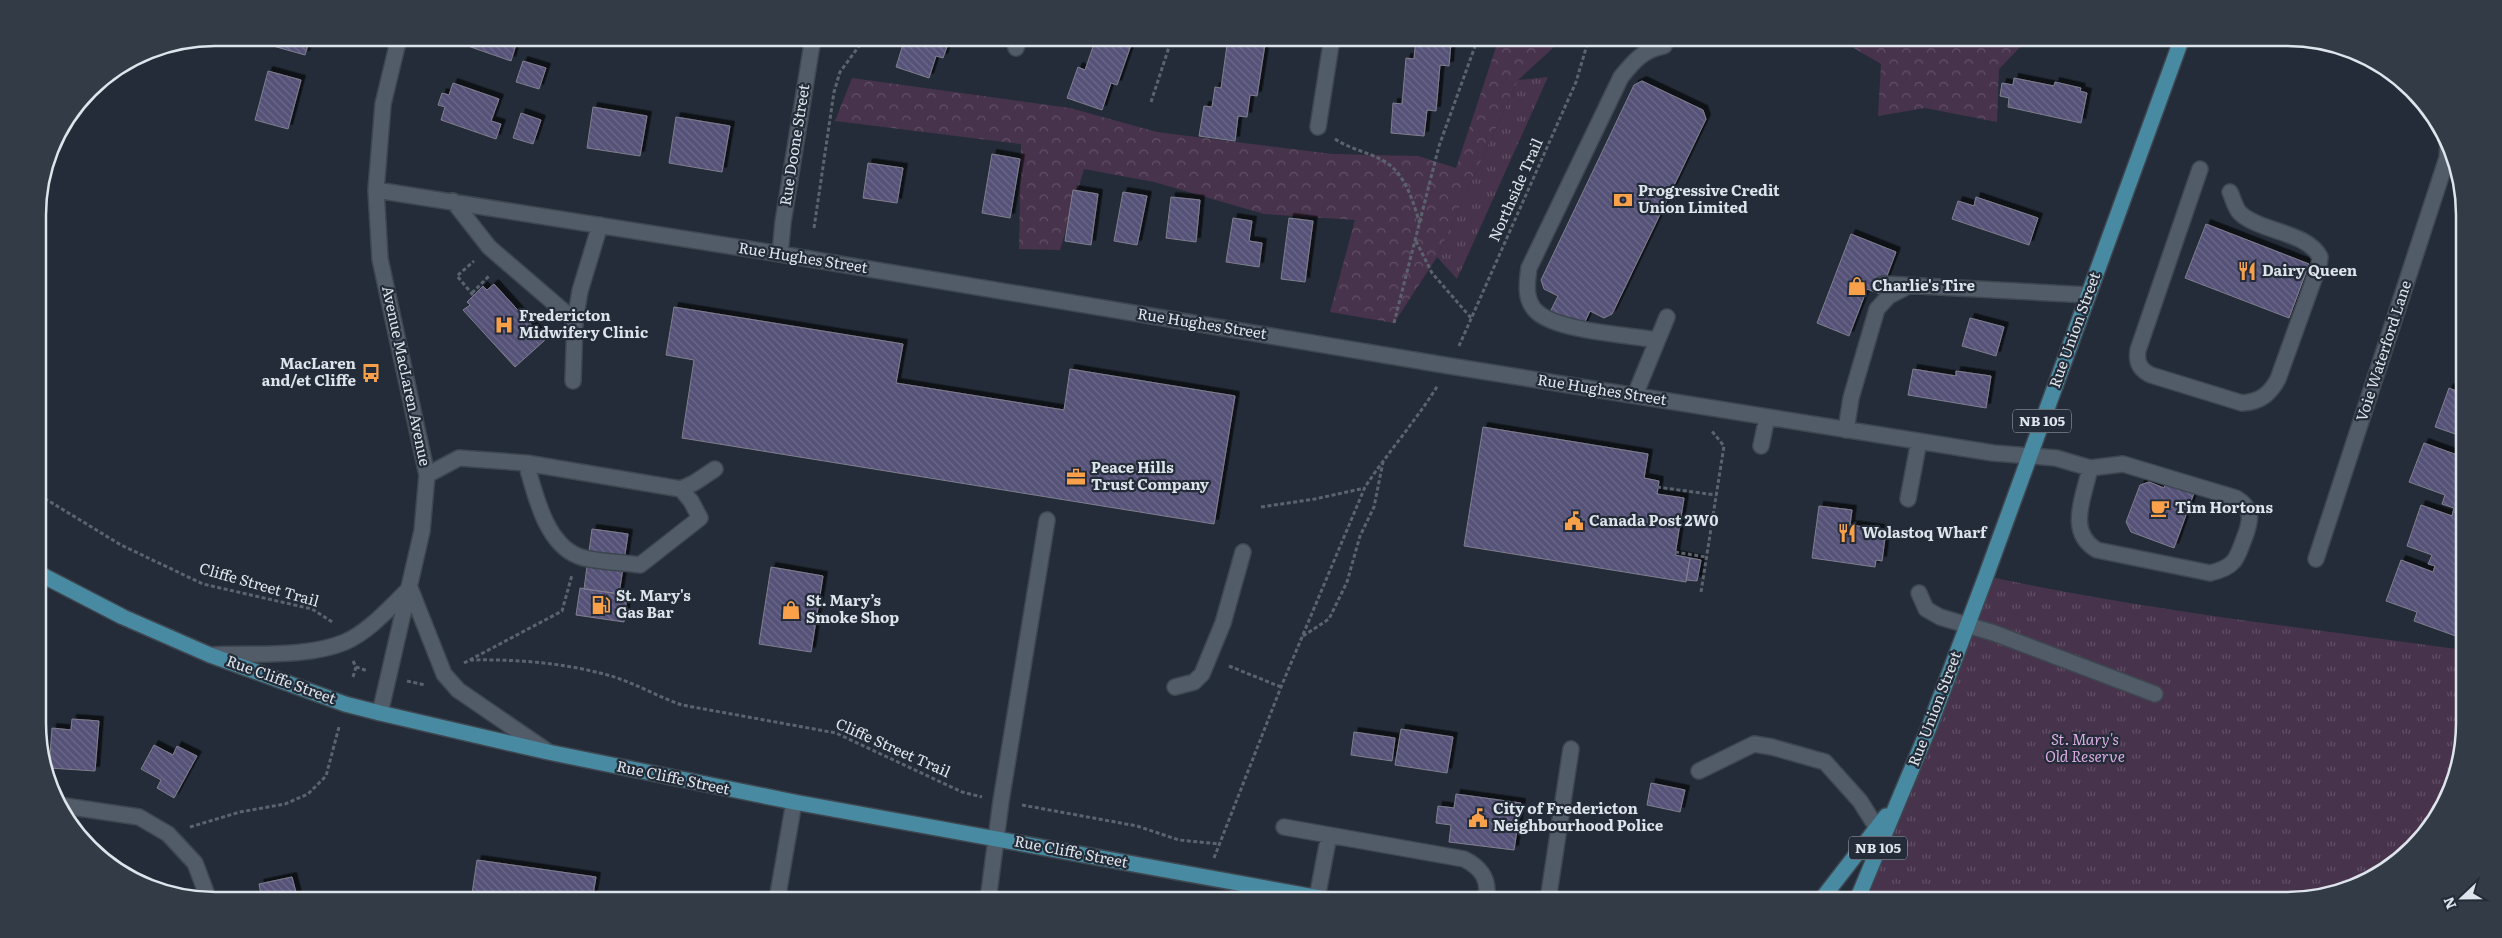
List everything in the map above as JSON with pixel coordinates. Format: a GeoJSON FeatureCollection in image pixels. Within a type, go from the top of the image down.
{"type":"FeatureCollection","features":[{"type":"Feature","properties":{"kind":"main road","name":"Rue Union Street"},"geometry":{"type":"LineString","coordinates":[[1863,891],[1928,730],[1967,626],[2179,46]]}},
{"type":"Feature","properties":{"kind":"main road","name":"Rue Cliffe Street"},"geometry":{"type":"LineString","coordinates":[[46,577],[123,617],[210,655],[345,704],[548,752],[794,802],[996,838],[1250,892]]}},
{"type":"Feature","properties":{"kind":"main road"},"geometry":{"type":"LineString","coordinates":[[1828,891],[1897,804]]}},
{"type":"Feature","properties":{"kind":"street","name":"Avenue MacLaren Avenue"},"geometry":{"type":"LineString","coordinates":[[380,713],[422,531],[427,475],[380,259],[376,190],[382,104],[397,46]]}},
{"type":"Feature","properties":{"kind":"street","name":"Rue Doone Street"},"geometry":{"type":"LineString","coordinates":[[780,254],[784,212],[812,46]]}},
{"type":"Feature","properties":{"kind":"street"},"geometry":{"type":"LineString","coordinates":[[1318,127],[1331,46]]}},
{"type":"Feature","properties":{"kind":"street"},"geometry":{"type":"LineString","coordinates":[[1657,340],[1561,324],[1537,312],[1526,290],[1529,268],[1621,77],[1634,60],[1649,49],[1664,46]]}},
{"type":"Feature","properties":{"kind":"street","name":"Voie Waterford Lane"},"geometry":{"type":"LineString","coordinates":[[2316,559],[2446,161]]}},
{"type":"Feature","properties":{"kind":"street"},"geometry":{"type":"LineString","coordinates":[[2200,170],[2138,350],[2138,362],[2141,368],[2151,375],[2242,404],[2254,402],[2264,397],[2273,389],[2313,282],[2320,257],[2312,246],[2249,220],[2238,211],[2230,192]]}},
{"type":"Feature","properties":{"kind":"street","name":"Rue Hughes Street"},"geometry":{"type":"LineString","coordinates":[[376,190],[780,254],[1846,430],[1993,453],[2056,458],[2090,468]]}},
{"type":"Feature","properties":{"kind":"street"},"geometry":{"type":"LineString","coordinates":[[452,201],[489,247],[575,321]]}},
{"type":"Feature","properties":{"kind":"street"},"geometry":{"type":"LineString","coordinates":[[573,381],[575,321],[580,292],[600,225]]}},
{"type":"Feature","properties":{"kind":"street"},"geometry":{"type":"LineString","coordinates":[[1884,284],[2088,295]]}},
{"type":"Feature","properties":{"kind":"street"},"geometry":{"type":"LineString","coordinates":[[1846,430],[1851,398],[1877,309],[1889,296],[1908,286]]}},
{"type":"Feature","properties":{"kind":"street"},"geometry":{"type":"LineString","coordinates":[[1635,395],[1667,317]]}},
{"type":"Feature","properties":{"kind":"street"},"geometry":{"type":"LineString","coordinates":[[1761,446],[1767,417]]}},
{"type":"Feature","properties":{"kind":"street"},"geometry":{"type":"LineString","coordinates":[[1908,499],[1919,441]]}},
{"type":"Feature","properties":{"kind":"street"},"geometry":{"type":"LineString","coordinates":[[427,475],[459,458],[526,464],[681,488],[694,483],[714,469]]}},
{"type":"Feature","properties":{"kind":"street"},"geometry":{"type":"LineString","coordinates":[[526,464],[547,526],[564,547],[578,556],[640,565],[700,518],[681,488]]}},
{"type":"Feature","properties":{"kind":"street"},"geometry":{"type":"LineString","coordinates":[[2123,464],[2236,498],[2245,503],[2250,512],[2251,520],[2239,553],[2226,568],[2210,574],[2096,550],[2082,538],[2079,528],[2090,468],[2123,464]]}},
{"type":"Feature","properties":{"kind":"street"},"geometry":{"type":"LineString","coordinates":[[989,892],[1001,801],[1047,520]]}},
{"type":"Feature","properties":{"kind":"street"},"geometry":{"type":"LineString","coordinates":[[1175,687],[1194,682],[1202,674],[1223,623],[1243,552]]}},
{"type":"Feature","properties":{"kind":"street"},"geometry":{"type":"LineString","coordinates":[[210,655],[317,650],[346,642],[363,631],[410,588],[444,674],[458,690],[548,752]]}},
{"type":"Feature","properties":{"kind":"street"},"geometry":{"type":"LineString","coordinates":[[1919,593],[1926,608],[1940,617],[1994,633],[2155,694]]}},
{"type":"Feature","properties":{"kind":"street"},"geometry":{"type":"LineString","coordinates":[[1698,771],[1754,744],[1772,746],[1825,762],[1860,801],[1877,828]]}},
{"type":"Feature","properties":{"kind":"street"},"geometry":{"type":"LineString","coordinates":[[1549,891],[1571,749]]}},
{"type":"Feature","properties":{"kind":"street"},"geometry":{"type":"LineString","coordinates":[[778,892],[794,802]]}},
{"type":"Feature","properties":{"kind":"street"},"geometry":{"type":"LineString","coordinates":[[69,807],[139,817],[168,834],[195,863],[206,891]]}},
{"type":"Feature","properties":{"kind":"street"},"geometry":{"type":"LineString","coordinates":[[1284,827],[1464,859],[1483,872],[1487,883],[1487,891]]}},
{"type":"Feature","properties":{"kind":"street"},"geometry":{"type":"LineString","coordinates":[[1325,891],[1329,835]]}},
{"type":"Feature","properties":{"kind":"path"},"geometry":{"type":"LineString","coordinates":[[814,228],[834,92],[840,72],[860,46]]}},
{"type":"Feature","properties":{"kind":"path"},"geometry":{"type":"LineString","coordinates":[[1151,102],[1169,46]]}},
{"type":"Feature","properties":{"kind":"path"},"geometry":{"type":"LineString","coordinates":[[1394,322],[1439,146],[1475,46]]}},
{"type":"Feature","properties":{"kind":"path","name":"Northside Trail"},"geometry":{"type":"LineString","coordinates":[[1458,350],[1576,82],[1587,46]]}},
{"type":"Feature","properties":{"kind":"path"},"geometry":{"type":"LineString","coordinates":[[1318,127],[1348,148],[1385,162],[1404,180],[1420,224]]}},
{"type":"Feature","properties":{"kind":"path"},"geometry":{"type":"LineString","coordinates":[[1416,240],[1432,273],[1472,319]]}},
{"type":"Feature","properties":{"kind":"path"},"geometry":{"type":"LineString","coordinates":[[480,285],[473,294],[457,276],[489,247]]}},
{"type":"Feature","properties":{"kind":"path"},"geometry":{"type":"LineString","coordinates":[[1215,855],[1281,687],[1365,488],[1384,459],[1423,409],[1440,382]]}},
{"type":"Feature","properties":{"kind":"path"},"geometry":{"type":"LineString","coordinates":[[1687,404],[1724,446],[1700,592]]}},
{"type":"Feature","properties":{"kind":"path"},"geometry":{"type":"LineString","coordinates":[[1302,637],[1329,619],[1347,582],[1360,536],[1374,507],[1384,459]]}},
{"type":"Feature","properties":{"kind":"path"},"geometry":{"type":"LineString","coordinates":[[1261,507],[1315,500],[1365,488]]}},
{"type":"Feature","properties":{"kind":"path"},"geometry":{"type":"LineString","coordinates":[[1658,488],[1716,495]]}},
{"type":"Feature","properties":{"kind":"path","name":"Cliffe Street Trail"},"geometry":{"type":"LineString","coordinates":[[46,499],[121,545],[203,584],[312,609],[340,628]]}},
{"type":"Feature","properties":{"kind":"path"},"geometry":{"type":"LineString","coordinates":[[1675,552],[1706,557]]}},
{"type":"Feature","properties":{"kind":"path","name":"Cliffe Street Trail"},"geometry":{"type":"LineString","coordinates":[[578,556],[562,610],[470,660],[506,659],[584,670],[613,677],[660,698],[682,705],[836,733],[962,792],[1137,826],[1178,840],[1220,844]]}},
{"type":"Feature","properties":{"kind":"path"},"geometry":{"type":"LineString","coordinates":[[351,654],[356,667],[353,677]]}},
{"type":"Feature","properties":{"kind":"path"},"geometry":{"type":"LineString","coordinates":[[1229,666],[1281,687]]}},
{"type":"Feature","properties":{"kind":"path"},"geometry":{"type":"LineString","coordinates":[[356,667],[364,670]]}},
{"type":"Feature","properties":{"kind":"path"},"geometry":{"type":"LineString","coordinates":[[168,834],[240,812],[285,804],[308,794],[326,776],[338,727]]}},
{"type":"Feature","properties":{"kind":"green space"},"geometry":{"type":"Polygon","coordinates":[[[1496,46],[1555,46],[1518,80],[1437,257],[1394,323],[1330,312],[1355,220],[1264,214],[1154,182],[1084,169],[1060,250],[1019,249],[1021,144],[835,121],[852,78],[1070,108],[1157,132],[1333,154],[1418,156],[1456,168],[1496,46]]]}},
{"type":"Feature","properties":{"kind":"green space"},"geometry":{"type":"Polygon","coordinates":[[[1850,46],[2021,46],[1999,69],[1997,122],[1925,108],[1878,116],[1881,64],[1850,46]]]}},
{"type":"Feature","properties":{"kind":"green space"},"geometry":{"type":"Polygon","coordinates":[[[1548,77],[1457,279],[1437,257],[1518,80],[1548,77]]]}},
{"type":"Feature","properties":{"kind":"green space","name":"St. Mary's Old Reserve"},"geometry":{"type":"Polygon","coordinates":[[[1986,576],[2165,609],[2456,649],[2456,723],[2453,756],[2447,777],[2438,797],[2421,826],[2406,842],[2390,857],[2351,879],[2320,889],[2298,891],[1865,891],[1986,576]]]}},
{"type":"Feature","properties":{"kind":"building"},"geometry":{"type":"Polygon","coordinates":[[[273,46],[308,46],[305,55],[273,46]]]}},
{"type":"Feature","properties":{"kind":"building"},"geometry":{"type":"Polygon","coordinates":[[[468,46],[516,46],[511,61],[468,46]]]}},
{"type":"Feature","properties":{"kind":"building"},"geometry":{"type":"Polygon","coordinates":[[[903,46],[947,46],[943,58],[936,56],[929,78],[896,67],[903,46]]]}},
{"type":"Feature","properties":{"kind":"building"},"geometry":{"type":"Polygon","coordinates":[[[1093,46],[1131,46],[1117,85],[1111,83],[1102,110],[1067,98],[1078,67],[1085,70],[1093,46]]]}},
{"type":"Feature","properties":{"kind":"building"},"geometry":{"type":"Polygon","coordinates":[[[1227,46],[1265,46],[1257,96],[1250,95],[1247,117],[1238,116],[1235,141],[1199,136],[1204,106],[1212,107],[1215,87],[1221,88],[1227,46]]]}},
{"type":"Feature","properties":{"kind":"building"},"geometry":{"type":"Polygon","coordinates":[[[1415,46],[1451,46],[1449,66],[1440,65],[1436,111],[1427,110],[1424,136],[1391,133],[1393,103],[1402,104],[1406,58],[1414,59],[1415,46]]]}},
{"type":"Feature","properties":{"kind":"building"},"geometry":{"type":"Polygon","coordinates":[[[523,61],[546,68],[539,89],[516,82],[523,61]]]}},
{"type":"Feature","properties":{"kind":"building"},"geometry":{"type":"Polygon","coordinates":[[[268,71],[301,80],[288,129],[255,120],[268,71]]]}},
{"type":"Feature","properties":{"kind":"building"},"geometry":{"type":"Polygon","coordinates":[[[2014,78],[2054,86],[2055,82],[2081,88],[2080,91],[2087,93],[2081,123],[2008,107],[2009,98],[2000,96],[2002,83],[2013,85],[2014,78]]]}},
{"type":"Feature","properties":{"kind":"building","name":"Progressive Credit Union Limited"},"geometry":{"type":"Polygon","coordinates":[[[1642,81],[1703,110],[1706,119],[1612,314],[1604,318],[1590,311],[1582,328],[1550,312],[1558,296],[1544,289],[1541,280],[1634,85],[1642,81]]]}},
{"type":"Feature","properties":{"kind":"building"},"geometry":{"type":"Polygon","coordinates":[[[453,83],[499,99],[491,121],[501,124],[496,139],[441,120],[445,107],[438,105],[442,93],[449,95],[453,83]]]}},
{"type":"Feature","properties":{"kind":"building"},"geometry":{"type":"Polygon","coordinates":[[[593,107],[647,116],[640,156],[587,148],[593,107]]]}},
{"type":"Feature","properties":{"kind":"building"},"geometry":{"type":"Polygon","coordinates":[[[521,113],[541,120],[533,144],[513,138],[521,113]]]}},
{"type":"Feature","properties":{"kind":"building"},"geometry":{"type":"Polygon","coordinates":[[[676,117],[730,126],[722,172],[669,163],[676,117]]]}},
{"type":"Feature","properties":{"kind":"building"},"geometry":{"type":"Polygon","coordinates":[[[992,154],[1020,159],[1010,218],[982,213],[992,154]]]}},
{"type":"Feature","properties":{"kind":"building"},"geometry":{"type":"Polygon","coordinates":[[[868,163],[903,168],[897,203],[863,198],[868,163]]]}},
{"type":"Feature","properties":{"kind":"building"},"geometry":{"type":"Polygon","coordinates":[[[1073,190],[1098,194],[1091,245],[1065,241],[1073,190]]]}},
{"type":"Feature","properties":{"kind":"building"},"geometry":{"type":"Polygon","coordinates":[[[1123,192],[1147,196],[1137,245],[1114,241],[1123,192]]]}},
{"type":"Feature","properties":{"kind":"building"},"geometry":{"type":"Polygon","coordinates":[[[1171,197],[1200,200],[1196,242],[1166,238],[1171,197]]]}},
{"type":"Feature","properties":{"kind":"building"},"geometry":{"type":"Polygon","coordinates":[[[1976,197],[2038,218],[2029,245],[1952,219],[1958,201],[1974,206],[1976,197]]]}},
{"type":"Feature","properties":{"kind":"building"},"geometry":{"type":"Polygon","coordinates":[[[1233,218],[1252,221],[1249,241],[1262,243],[1259,267],[1226,262],[1233,218]]]}},
{"type":"Feature","properties":{"kind":"building"},"geometry":{"type":"Polygon","coordinates":[[[1289,218],[1313,221],[1305,282],[1281,279],[1289,218]]]}},
{"type":"Feature","properties":{"kind":"building","name":"Dairy Queen"},"geometry":{"type":"Polygon","coordinates":[[[2206,224],[2309,264],[2289,318],[2185,278],[2206,224]]]}},
{"type":"Feature","properties":{"kind":"building","name":"Charlie's Tire"},"geometry":{"type":"Polygon","coordinates":[[[1851,234],[1896,252],[1880,294],[1867,289],[1849,336],[1817,323],[1851,234]]]}},
{"type":"Feature","properties":{"kind":"building","name":"Fredericton Midwifery Clinic"},"geometry":{"type":"Polygon","coordinates":[[[494,284],[545,340],[515,367],[463,310],[470,305],[467,302],[483,286],[487,290],[494,284]]]}},
{"type":"Feature","properties":{"kind":"building"},"geometry":{"type":"Polygon","coordinates":[[[674,307],[903,344],[896,383],[1064,410],[1070,369],[1235,396],[1214,524],[682,438],[694,360],[666,355],[674,307]]]}},
{"type":"Feature","properties":{"kind":"building"},"geometry":{"type":"Polygon","coordinates":[[[1970,318],[2004,327],[1996,356],[1962,346],[1970,318]]]}},
{"type":"Feature","properties":{"kind":"building"},"geometry":{"type":"Polygon","coordinates":[[[1913,369],[1956,376],[1956,371],[1991,376],[1986,408],[1908,395],[1913,369]]]}},
{"type":"Feature","properties":{"kind":"building"},"geometry":{"type":"Polygon","coordinates":[[[2449,388],[2456,391],[2456,434],[2435,427],[2449,388]]]}},
{"type":"Feature","properties":{"kind":"building","name":"Canada Post 2W0"},"geometry":{"type":"Polygon","coordinates":[[[1483,427],[1648,454],[1644,478],[1659,481],[1657,494],[1684,498],[1675,555],[1690,558],[1686,582],[1464,546],[1483,427]]]}},
{"type":"Feature","properties":{"kind":"building"},"geometry":{"type":"Polygon","coordinates":[[[2424,443],[2456,455],[2456,636],[2414,621],[2417,612],[2386,601],[2401,560],[2433,572],[2435,566],[2428,564],[2432,555],[2407,546],[2421,505],[2452,516],[2454,508],[2442,504],[2445,495],[2409,482],[2424,443]]]}},
{"type":"Feature","properties":{"kind":"building","name":"Tim Hortons"},"geometry":{"type":"Polygon","coordinates":[[[2149,482],[2164,488],[2166,482],[2194,493],[2174,548],[2131,532],[2126,522],[2140,485],[2149,482]]]}},
{"type":"Feature","properties":{"kind":"building","name":"Wolastoq Wharf"},"geometry":{"type":"Polygon","coordinates":[[[1819,506],[1852,510],[1850,525],[1880,529],[1879,537],[1885,538],[1882,561],[1876,560],[1875,567],[1812,558],[1819,506]]]}},
{"type":"Feature","properties":{"kind":"building"},"geometry":{"type":"Polygon","coordinates":[[[592,529],[628,534],[619,594],[584,589],[592,529]]]}},
{"type":"Feature","properties":{"kind":"building"},"geometry":{"type":"Polygon","coordinates":[[[1690,558],[1701,560],[1697,581],[1686,580],[1690,558]]]}},
{"type":"Feature","properties":{"kind":"building","name":"St. Mary’s Smoke Shop"},"geometry":{"type":"Polygon","coordinates":[[[771,567],[823,576],[811,652],[759,644],[771,567]]]}},
{"type":"Feature","properties":{"kind":"building","name":"St. Mary's Gas Bar"},"geometry":{"type":"Polygon","coordinates":[[[580,588],[627,595],[624,622],[576,615],[580,588]]]}},
{"type":"Feature","properties":{"kind":"building"},"geometry":{"type":"Polygon","coordinates":[[[72,719],[99,721],[95,771],[52,768],[50,758],[52,728],[71,730],[72,719]]]}},
{"type":"Feature","properties":{"kind":"building"},"geometry":{"type":"Polygon","coordinates":[[[1401,729],[1453,737],[1447,773],[1395,765],[1401,729]]]}},
{"type":"Feature","properties":{"kind":"building"},"geometry":{"type":"Polygon","coordinates":[[[1354,732],[1395,738],[1392,761],[1351,755],[1354,732]]]}},
{"type":"Feature","properties":{"kind":"building"},"geometry":{"type":"Polygon","coordinates":[[[154,745],[173,755],[177,746],[197,756],[174,798],[157,788],[161,780],[141,769],[154,745]]]}},
{"type":"Feature","properties":{"kind":"building"},"geometry":{"type":"Polygon","coordinates":[[[1651,783],[1685,790],[1680,812],[1647,805],[1651,783]]]}},
{"type":"Feature","properties":{"kind":"building","name":"City of Fredericton Neighbourhood Police"},"geometry":{"type":"Polygon","coordinates":[[[1456,794],[1521,803],[1514,850],[1449,842],[1451,825],[1436,823],[1438,806],[1454,808],[1456,794]]]}},
{"type":"Feature","properties":{"kind":"building"},"geometry":{"type":"Polygon","coordinates":[[[477,860],[596,877],[593,892],[472,892],[477,860]]]}},
{"type":"Feature","properties":{"kind":"building"},"geometry":{"type":"Polygon","coordinates":[[[292,877],[296,892],[260,892],[259,884],[292,877]]]}},
{"type":"Feature","properties":{"kind":"place","name":"Progressive Credit Union Limited"},"geometry":{"type":"Point","coordinates":[1623,200]}},
{"type":"Feature","properties":{"kind":"place","name":"Dairy Queen"},"geometry":{"type":"Point","coordinates":[2247,271]}},
{"type":"Feature","properties":{"kind":"place","name":"Charlie's Tire"},"geometry":{"type":"Point","coordinates":[1857,286]}},
{"type":"Feature","properties":{"kind":"place","name":"Fredericton Midwifery Clinic"},"geometry":{"type":"Point","coordinates":[504,325]}},
{"type":"Feature","properties":{"kind":"place","name":"MacLaren and/et Cliffe"},"geometry":{"type":"Point","coordinates":[371,373]}},
{"type":"Feature","properties":{"kind":"place","name":"Peace Hills Trust Company"},"geometry":{"type":"Point","coordinates":[1076,477]}},
{"type":"Feature","properties":{"kind":"place","name":"Tim Hortons"},"geometry":{"type":"Point","coordinates":[2160,508]}},
{"type":"Feature","properties":{"kind":"place","name":"Canada Post 2W0"},"geometry":{"type":"Point","coordinates":[1574,521]}},
{"type":"Feature","properties":{"kind":"place","name":"Wolastoq Wharf"},"geometry":{"type":"Point","coordinates":[1847,533]}},
{"type":"Feature","properties":{"kind":"place","name":"St. Mary's Gas Bar"},"geometry":{"type":"Point","coordinates":[601,605]}},
{"type":"Feature","properties":{"kind":"place","name":"St. Mary’s Smoke Shop"},"geometry":{"type":"Point","coordinates":[791,610]}},
{"type":"Feature","properties":{"kind":"place","name":"City of Fredericton Neighbourhood Police"},"geometry":{"type":"Point","coordinates":[1478,818]}}]}
